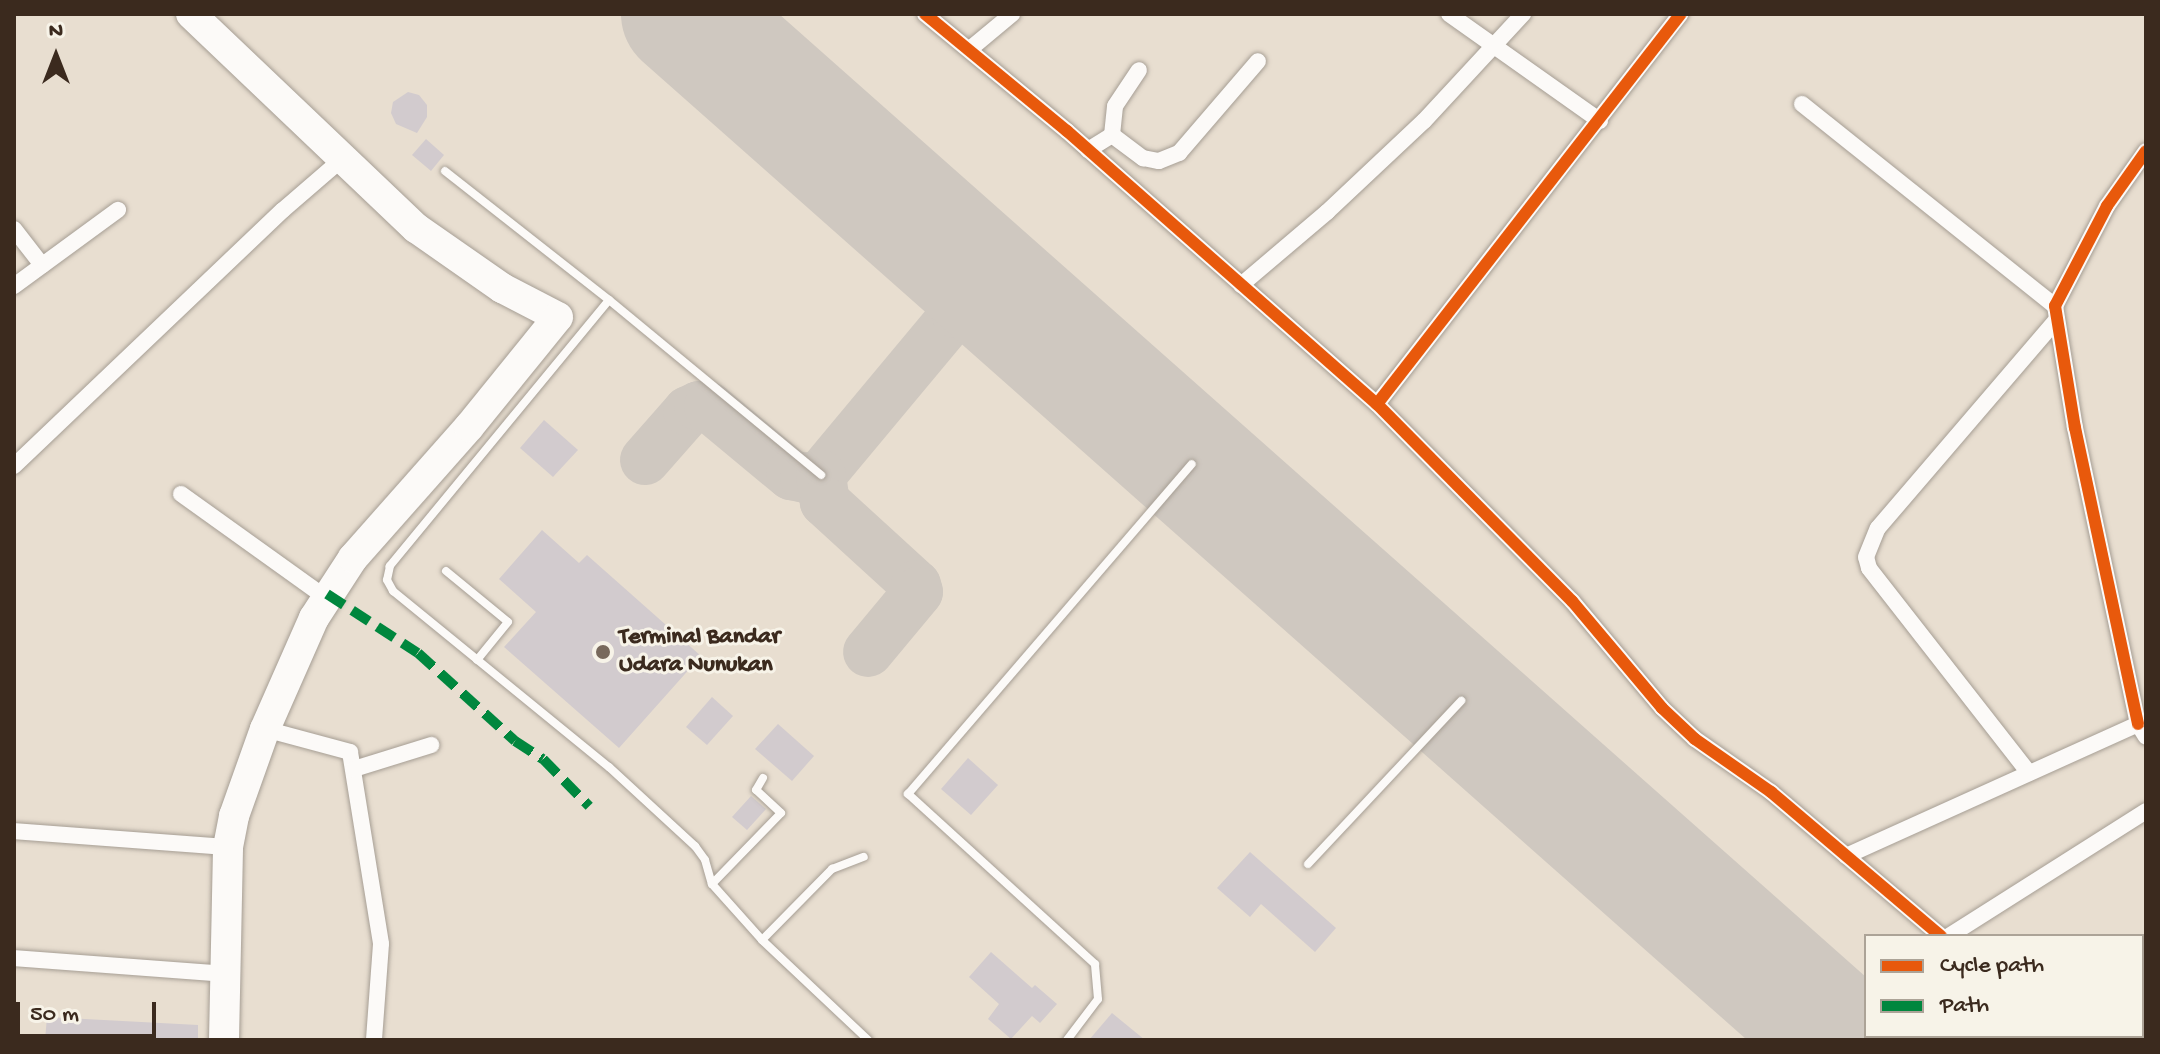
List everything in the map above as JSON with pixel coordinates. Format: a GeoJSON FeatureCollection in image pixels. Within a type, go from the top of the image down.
{"type":"FeatureCollection","features":[{"type":"Feature","properties":{"kind":"highway"},"geometry":{"type":"LineString","coordinates":[[191,14],[416,228],[502,288],[558,317]]}},
{"type":"Feature","properties":{"kind":"highway"},"geometry":{"type":"LineString","coordinates":[[221,14],[428,211],[552,299],[558,317]]}},
{"type":"Feature","properties":{"kind":"highway"},"geometry":{"type":"LineString","coordinates":[[230,1039],[225,974],[228,847],[243,785],[265,729],[325,597],[353,558],[480,437],[558,317]]}},
{"type":"Feature","properties":{"kind":"street"},"geometry":{"type":"LineString","coordinates":[[925,14],[1088,150],[1377,404],[1572,601],[1662,708],[1695,739],[1771,792],[1939,934]]}},
{"type":"Feature","properties":{"kind":"street"},"geometry":{"type":"LineString","coordinates":[[970,49],[1012,14]]}},
{"type":"Feature","properties":{"kind":"street"},"geometry":{"type":"LineString","coordinates":[[1449,14],[1600,121]]}},
{"type":"Feature","properties":{"kind":"street"},"geometry":{"type":"LineString","coordinates":[[1241,285],[1327,212],[1424,121],[1523,14]]}},
{"type":"Feature","properties":{"kind":"street"},"geometry":{"type":"LineString","coordinates":[[1377,404],[1681,14]]}},
{"type":"Feature","properties":{"kind":"street"},"geometry":{"type":"LineString","coordinates":[[1112,135],[1143,158],[1159,161],[1179,153],[1258,61]]}},
{"type":"Feature","properties":{"kind":"street"},"geometry":{"type":"LineString","coordinates":[[1112,135],[1115,106],[1139,70]]}},
{"type":"Feature","properties":{"kind":"street"},"geometry":{"type":"LineString","coordinates":[[1802,104],[2056,312],[2075,428],[2142,730],[2029,773],[1846,856]]}},
{"type":"Feature","properties":{"kind":"street"},"geometry":{"type":"LineString","coordinates":[[1088,150],[1112,135]]}},
{"type":"Feature","properties":{"kind":"street"},"geometry":{"type":"LineString","coordinates":[[2029,773],[1869,568],[1866,557],[1878,528],[2056,312],[2107,206],[2146,151]]}},
{"type":"Feature","properties":{"kind":"street"},"geometry":{"type":"LineString","coordinates":[[14,466],[283,210],[342,159]]}},
{"type":"Feature","properties":{"kind":"street"},"geometry":{"type":"LineString","coordinates":[[14,286],[118,210]]}},
{"type":"Feature","properties":{"kind":"street"},"geometry":{"type":"LineString","coordinates":[[14,229],[42,265]]}},
{"type":"Feature","properties":{"kind":"street"},"geometry":{"type":"LineString","coordinates":[[181,494],[325,597]]}},
{"type":"Feature","properties":{"kind":"street"},"geometry":{"type":"LineString","coordinates":[[265,729],[350,752],[381,944],[374,1040]]}},
{"type":"Feature","properties":{"kind":"street"},"geometry":{"type":"LineString","coordinates":[[354,769],[431,745]]}},
{"type":"Feature","properties":{"kind":"street"},"geometry":{"type":"LineString","coordinates":[[1952,934],[2146,811]]}},
{"type":"Feature","properties":{"kind":"street"},"geometry":{"type":"LineString","coordinates":[[14,831],[228,847]]}},
{"type":"Feature","properties":{"kind":"street"},"geometry":{"type":"LineString","coordinates":[[14,958],[225,974]]}},
{"type":"Feature","properties":{"kind":"lane"},"geometry":{"type":"LineString","coordinates":[[445,171],[609,300],[821,475]]}},
{"type":"Feature","properties":{"kind":"lane"},"geometry":{"type":"LineString","coordinates":[[609,300],[480,437],[390,566],[387,580],[393,591],[609,767],[695,846],[705,860],[712,884],[762,940],[868,1040]]}},
{"type":"Feature","properties":{"kind":"lane"},"geometry":{"type":"LineString","coordinates":[[1067,1040],[1098,999],[1095,964],[908,794],[1192,464]]}},
{"type":"Feature","properties":{"kind":"lane"},"geometry":{"type":"LineString","coordinates":[[446,571],[508,622],[477,660]]}},
{"type":"Feature","properties":{"kind":"lane"},"geometry":{"type":"LineString","coordinates":[[1308,864],[1461,701]]}},
{"type":"Feature","properties":{"kind":"lane"},"geometry":{"type":"LineString","coordinates":[[712,884],[781,813],[756,790],[763,778]]}},
{"type":"Feature","properties":{"kind":"lane"},"geometry":{"type":"LineString","coordinates":[[762,940],[832,869],[864,857]]}},
{"type":"Feature","properties":{"kind":"building"},"geometry":{"type":"Polygon","coordinates":[[[408,92],[419,95],[427,105],[427,117],[417,133],[396,124],[391,113],[393,102],[408,92]]]}},
{"type":"Feature","properties":{"kind":"building"},"geometry":{"type":"Polygon","coordinates":[[[426,139],[444,155],[431,171],[412,155],[426,139]]]}},
{"type":"Feature","properties":{"kind":"building"},"geometry":{"type":"Polygon","coordinates":[[[544,420],[578,450],[553,477],[520,448],[544,420]]]}},
{"type":"Feature","properties":{"kind":"building","name":"Terminal Bandar Udara Nunukan"},"geometry":{"type":"Polygon","coordinates":[[[542,530],[579,563],[587,555],[701,656],[619,748],[504,647],[536,612],[499,579],[542,530]]]}},
{"type":"Feature","properties":{"kind":"building"},"geometry":{"type":"Polygon","coordinates":[[[712,697],[733,716],[707,745],[686,727],[712,697]]]}},
{"type":"Feature","properties":{"kind":"building"},"geometry":{"type":"Polygon","coordinates":[[[778,724],[814,756],[792,781],[755,749],[778,724]]]}},
{"type":"Feature","properties":{"kind":"building"},"geometry":{"type":"Polygon","coordinates":[[[968,758],[998,785],[971,815],[941,789],[968,758]]]}},
{"type":"Feature","properties":{"kind":"building"},"geometry":{"type":"Polygon","coordinates":[[[751,796],[766,809],[747,830],[732,817],[751,796]]]}},
{"type":"Feature","properties":{"kind":"building"},"geometry":{"type":"Polygon","coordinates":[[[1250,852],[1336,928],[1315,952],[1261,904],[1250,917],[1217,888],[1250,852]]]}},
{"type":"Feature","properties":{"kind":"building"},"geometry":{"type":"Polygon","coordinates":[[[991,952],[1032,988],[1035,985],[1057,1004],[1040,1023],[1032,1016],[1011,1039],[988,1019],[999,1004],[969,977],[991,952]]]}},
{"type":"Feature","properties":{"kind":"building"},"geometry":{"type":"Polygon","coordinates":[[[1112,1013],[1145,1040],[1089,1040],[1112,1013]]]}},
{"type":"Feature","properties":{"kind":"building"},"geometry":{"type":"Polygon","coordinates":[[[47,1017],[198,1025],[198,1040],[45,1040],[47,1017]]]}},
{"type":"Feature","properties":{"kind":"taxiway"},"geometry":{"type":"LineString","coordinates":[[645,460],[688,411],[699,406],[709,407],[791,475],[805,478],[821,475],[956,313],[959,280],[954,253]]}},
{"type":"Feature","properties":{"kind":"taxiway"},"geometry":{"type":"LineString","coordinates":[[956,313],[982,306],[1015,307]]}},
{"type":"Feature","properties":{"kind":"taxiway"},"geometry":{"type":"LineString","coordinates":[[821,475],[825,502],[916,585],[918,592],[868,652]]}},
{"type":"Feature","properties":{"kind":"runway"},"geometry":{"type":"LineString","coordinates":[[684,14],[1842,1040]]}},
{"type":"Feature","properties":{"kind":"marked path"},"geometry":{"type":"LineString","coordinates":[[327,594],[418,653],[515,741],[543,759],[589,806]]}},
{"type":"Feature","properties":{"kind":"cycle path"},"geometry":{"type":"LineString","coordinates":[[925,14],[1067,131],[1377,404],[1572,601],[1662,708],[1695,739],[1771,792],[1939,934]]}},
{"type":"Feature","properties":{"kind":"cycle path"},"geometry":{"type":"LineString","coordinates":[[1377,404],[1681,14]]}},
{"type":"Feature","properties":{"kind":"cycle path"},"geometry":{"type":"LineString","coordinates":[[2138,724],[2075,428],[2055,306],[2107,206],[2146,151]]}},
{"type":"Feature","properties":{"kind":"place","name":"Terminal Bandar Udara Nunukan"},"geometry":{"type":"Point","coordinates":[603,652]}}]}
